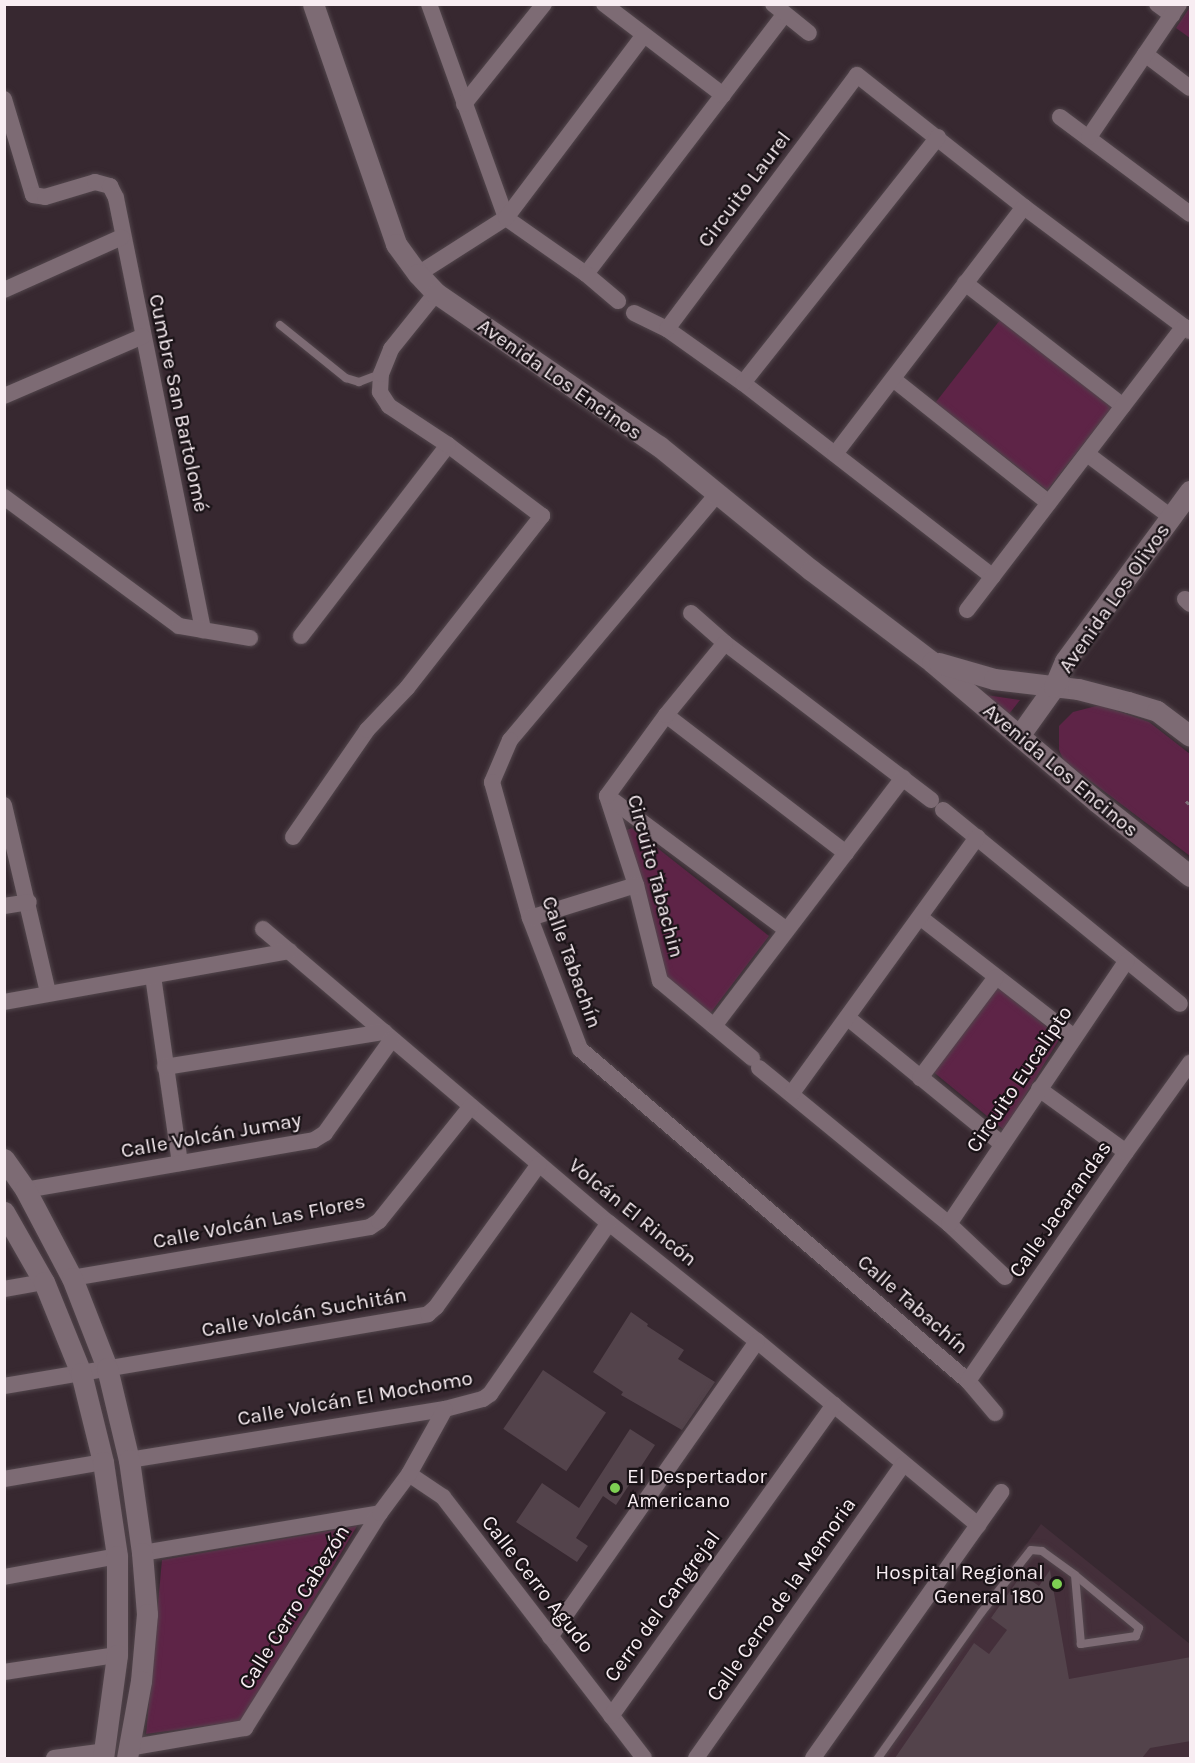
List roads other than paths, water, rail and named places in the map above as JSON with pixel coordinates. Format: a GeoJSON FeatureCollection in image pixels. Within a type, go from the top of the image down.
{"type":"FeatureCollection","features":[{"type":"Feature","properties":{"kind":"street","name":"Avenida Los Encinos"},"geometry":{"type":"LineString","coordinates":[[313,4],[396,244],[418,274],[436,293],[658,447],[718,493],[811,570],[932,662],[1097,802],[1191,876]]}},
{"type":"Feature","properties":{"kind":"street"},"geometry":{"type":"LineString","coordinates":[[429,4],[506,218],[586,274],[618,301]]}},
{"type":"Feature","properties":{"kind":"street"},"geometry":{"type":"LineString","coordinates":[[464,104],[544,4]]}},
{"type":"Feature","properties":{"kind":"street"},"geometry":{"type":"LineString","coordinates":[[604,4],[723,95]]}},
{"type":"Feature","properties":{"kind":"street"},"geometry":{"type":"LineString","coordinates":[[1089,137],[1176,10],[1157,4]]}},
{"type":"Feature","properties":{"kind":"street"},"geometry":{"type":"LineString","coordinates":[[586,274],[723,95],[779,9],[808,33]]}},
{"type":"Feature","properties":{"kind":"street"},"geometry":{"type":"LineString","coordinates":[[418,274],[506,218],[644,35]]}},
{"type":"Feature","properties":{"kind":"street"},"geometry":{"type":"LineString","coordinates":[[1145,54],[1191,88]]}},
{"type":"Feature","properties":{"kind":"street","name":"Circuito Laurel"},"geometry":{"type":"LineString","coordinates":[[668,329],[857,75],[938,137]]}},
{"type":"Feature","properties":{"kind":"street","name":"Cumbre San Bartolomé"},"geometry":{"type":"LineString","coordinates":[[4,99],[33,195],[45,196],[95,182],[110,186],[116,198],[122,237],[203,630]]}},
{"type":"Feature","properties":{"kind":"street"},"geometry":{"type":"LineString","coordinates":[[1060,117],[1191,214]]}},
{"type":"Feature","properties":{"kind":"street"},"geometry":{"type":"LineString","coordinates":[[743,383],[938,137],[1024,207],[1187,329],[1123,406],[967,610]]}},
{"type":"Feature","properties":{"kind":"street"},"geometry":{"type":"LineString","coordinates":[[835,454],[1024,207]]}},
{"type":"Feature","properties":{"kind":"street"},"geometry":{"type":"LineString","coordinates":[[4,290],[122,237]]}},
{"type":"Feature","properties":{"kind":"street"},"geometry":{"type":"LineString","coordinates":[[965,283],[1123,406]]}},
{"type":"Feature","properties":{"kind":"street"},"geometry":{"type":"LineString","coordinates":[[293,837],[367,730],[407,688],[542,516],[448,445],[389,406],[380,392],[381,374],[391,349],[436,293]]}},
{"type":"Feature","properties":{"kind":"street"},"geometry":{"type":"LineString","coordinates":[[634,313],[668,329],[743,383],[993,577]]}},
{"type":"Feature","properties":{"kind":"street"},"geometry":{"type":"LineString","coordinates":[[4,396],[143,336]]}},
{"type":"Feature","properties":{"kind":"street"},"geometry":{"type":"LineString","coordinates":[[893,379],[1049,503]]}},
{"type":"Feature","properties":{"kind":"street"},"geometry":{"type":"LineString","coordinates":[[301,636],[448,445]]}},
{"type":"Feature","properties":{"kind":"street"},"geometry":{"type":"LineString","coordinates":[[1087,454],[1171,517]]}},
{"type":"Feature","properties":{"kind":"street","name":"Avenida Los Olivos"},"geometry":{"type":"LineString","coordinates":[[1019,736],[1054,687],[1065,661],[1191,491]]}},
{"type":"Feature","properties":{"kind":"street","name":"Calle Tabachín"},"geometry":{"type":"LineString","coordinates":[[718,493],[510,740],[492,782],[530,918],[580,1049],[968,1381],[995,1413]]}},
{"type":"Feature","properties":{"kind":"street"},"geometry":{"type":"LineString","coordinates":[[4,497],[179,626],[250,638]]}},
{"type":"Feature","properties":{"kind":"street"},"geometry":{"type":"LineString","coordinates":[[691,613],[725,643],[937,805],[1180,1004]]}},
{"type":"Feature","properties":{"kind":"street","name":"Circuito Tabachin"},"geometry":{"type":"LineString","coordinates":[[725,643],[666,715],[607,796],[636,885],[660,981],[792,1093]]}},
{"type":"Feature","properties":{"kind":"street","name":"Avenida Los Encinos"},"geometry":{"type":"LineString","coordinates":[[932,662],[994,679],[1077,689],[1157,711],[1191,736]]}},
{"type":"Feature","properties":{"kind":"street"},"geometry":{"type":"LineString","coordinates":[[666,715],[846,853]]}},
{"type":"Feature","properties":{"kind":"street"},"geometry":{"type":"LineString","coordinates":[[714,1026],[903,778]]}},
{"type":"Feature","properties":{"kind":"street"},"geometry":{"type":"LineString","coordinates":[[607,796],[787,930]]}},
{"type":"Feature","properties":{"kind":"street"},"geometry":{"type":"LineString","coordinates":[[5,806],[48,992]]}},
{"type":"Feature","properties":{"kind":"street"},"geometry":{"type":"LineString","coordinates":[[977,837],[921,918],[792,1093],[949,1224],[1005,1277]]}},
{"type":"Feature","properties":{"kind":"street"},"geometry":{"type":"LineString","coordinates":[[530,918],[636,885]]}},
{"type":"Feature","properties":{"kind":"street"},"geometry":{"type":"LineString","coordinates":[[4,906],[29,902]]}},
{"type":"Feature","properties":{"kind":"street"},"geometry":{"type":"LineString","coordinates":[[921,918],[1074,1037]]}},
{"type":"Feature","properties":{"kind":"street","name":"Volcán El Rincón"},"geometry":{"type":"LineString","coordinates":[[263,929],[609,1223],[757,1341],[903,1465],[978,1525]]}},
{"type":"Feature","properties":{"kind":"street"},"geometry":{"type":"LineString","coordinates":[[4,1002],[48,992],[153,976],[289,951]]}},
{"type":"Feature","properties":{"kind":"street","name":"Circuito Eucalipto"},"geometry":{"type":"LineString","coordinates":[[949,1224],[1127,960]]}},
{"type":"Feature","properties":{"kind":"street"},"geometry":{"type":"LineString","coordinates":[[153,976],[180,1163]]}},
{"type":"Feature","properties":{"kind":"street"},"geometry":{"type":"LineString","coordinates":[[920,1078],[996,976]]}},
{"type":"Feature","properties":{"kind":"street"},"geometry":{"type":"LineString","coordinates":[[848,1018],[1002,1144]]}},
{"type":"Feature","properties":{"kind":"street"},"geometry":{"type":"LineString","coordinates":[[165,1067],[388,1035]]}},
{"type":"Feature","properties":{"kind":"street","name":"Calle Volcán Jumay"},"geometry":{"type":"LineString","coordinates":[[25,1190],[315,1140],[325,1133],[388,1035]]}},
{"type":"Feature","properties":{"kind":"street","name":"Calle Jacarandas"},"geometry":{"type":"LineString","coordinates":[[968,1381],[1126,1152],[1191,1063]]}},
{"type":"Feature","properties":{"kind":"street"},"geometry":{"type":"LineString","coordinates":[[1039,1089],[1126,1152]]}},
{"type":"Feature","properties":{"kind":"street","name":"Calle Volcán Las Flores"},"geometry":{"type":"LineString","coordinates":[[72,1278],[370,1227],[379,1221],[471,1106]]}},
{"type":"Feature","properties":{"kind":"street"},"geometry":{"type":"LineString","coordinates":[[4,1159],[25,1190],[72,1278],[107,1368],[129,1460],[142,1553],[147,1614],[141,1682],[127,1753]]}},
{"type":"Feature","properties":{"kind":"street","name":"Calle Volcán Suchitán"},"geometry":{"type":"LineString","coordinates":[[4,1386],[428,1314],[436,1307],[539,1164]]}},
{"type":"Feature","properties":{"kind":"street"},"geometry":{"type":"LineString","coordinates":[[4,1212],[44,1282],[81,1373],[103,1462],[117,1556],[117,1655],[104,1755],[54,1758]]}},
{"type":"Feature","properties":{"kind":"street","name":"Calle Volcán El Mochomo"},"geometry":{"type":"LineString","coordinates":[[129,1460],[445,1409],[483,1399],[490,1394],[609,1223]]}},
{"type":"Feature","properties":{"kind":"street"},"geometry":{"type":"LineString","coordinates":[[4,1289],[44,1282]]}},
{"type":"Feature","properties":{"kind":"street"},"geometry":{"type":"LineString","coordinates":[[550,1637],[757,1341]]}},
{"type":"Feature","properties":{"kind":"street","name":"Cerro del Cangrejal"},"geometry":{"type":"LineString","coordinates":[[611,1716],[834,1405]]}},
{"type":"Feature","properties":{"kind":"street","name":"Calle Cerro Cabezón"},"geometry":{"type":"LineString","coordinates":[[127,1753],[245,1728],[380,1513],[409,1474],[445,1409]]}},
{"type":"Feature","properties":{"kind":"street"},"geometry":{"type":"LineString","coordinates":[[4,1479],[103,1462]]}},
{"type":"Feature","properties":{"kind":"street","name":"Calle Cerro de la Memoria"},"geometry":{"type":"LineString","coordinates":[[696,1758],[903,1465]]}},
{"type":"Feature","properties":{"kind":"street","name":"Calle Cerro Agudo"},"geometry":{"type":"LineString","coordinates":[[409,1474],[443,1497],[644,1758]]}},
{"type":"Feature","properties":{"kind":"street"},"geometry":{"type":"LineString","coordinates":[[813,1758],[1001,1492]]}},
{"type":"Feature","properties":{"kind":"street"},"geometry":{"type":"LineString","coordinates":[[142,1553],[380,1513]]}},
{"type":"Feature","properties":{"kind":"street"},"geometry":{"type":"LineString","coordinates":[[4,1577],[117,1556]]}},
{"type":"Feature","properties":{"kind":"street"},"geometry":{"type":"LineString","coordinates":[[4,1672],[117,1655]]}},
{"type":"Feature","properties":{"kind":"lane"},"geometry":{"type":"LineString","coordinates":[[280,325],[346,378],[359,382],[381,374]]}},
{"type":"Feature","properties":{"kind":"lane"},"geometry":{"type":"LineString","coordinates":[[878,1758],[981,1613],[1031,1550],[1042,1551],[1074,1575],[1138,1628],[1136,1636],[1082,1644],[1074,1575]]}},
{"type":"Feature","properties":{"kind":"place","name":"El Despertador Americano"},"geometry":{"type":"Point","coordinates":[615,1488]}},
{"type":"Feature","properties":{"kind":"place","name":"Hospital Regional General 180"},"geometry":{"type":"Point","coordinates":[1057,1584]}}]}
